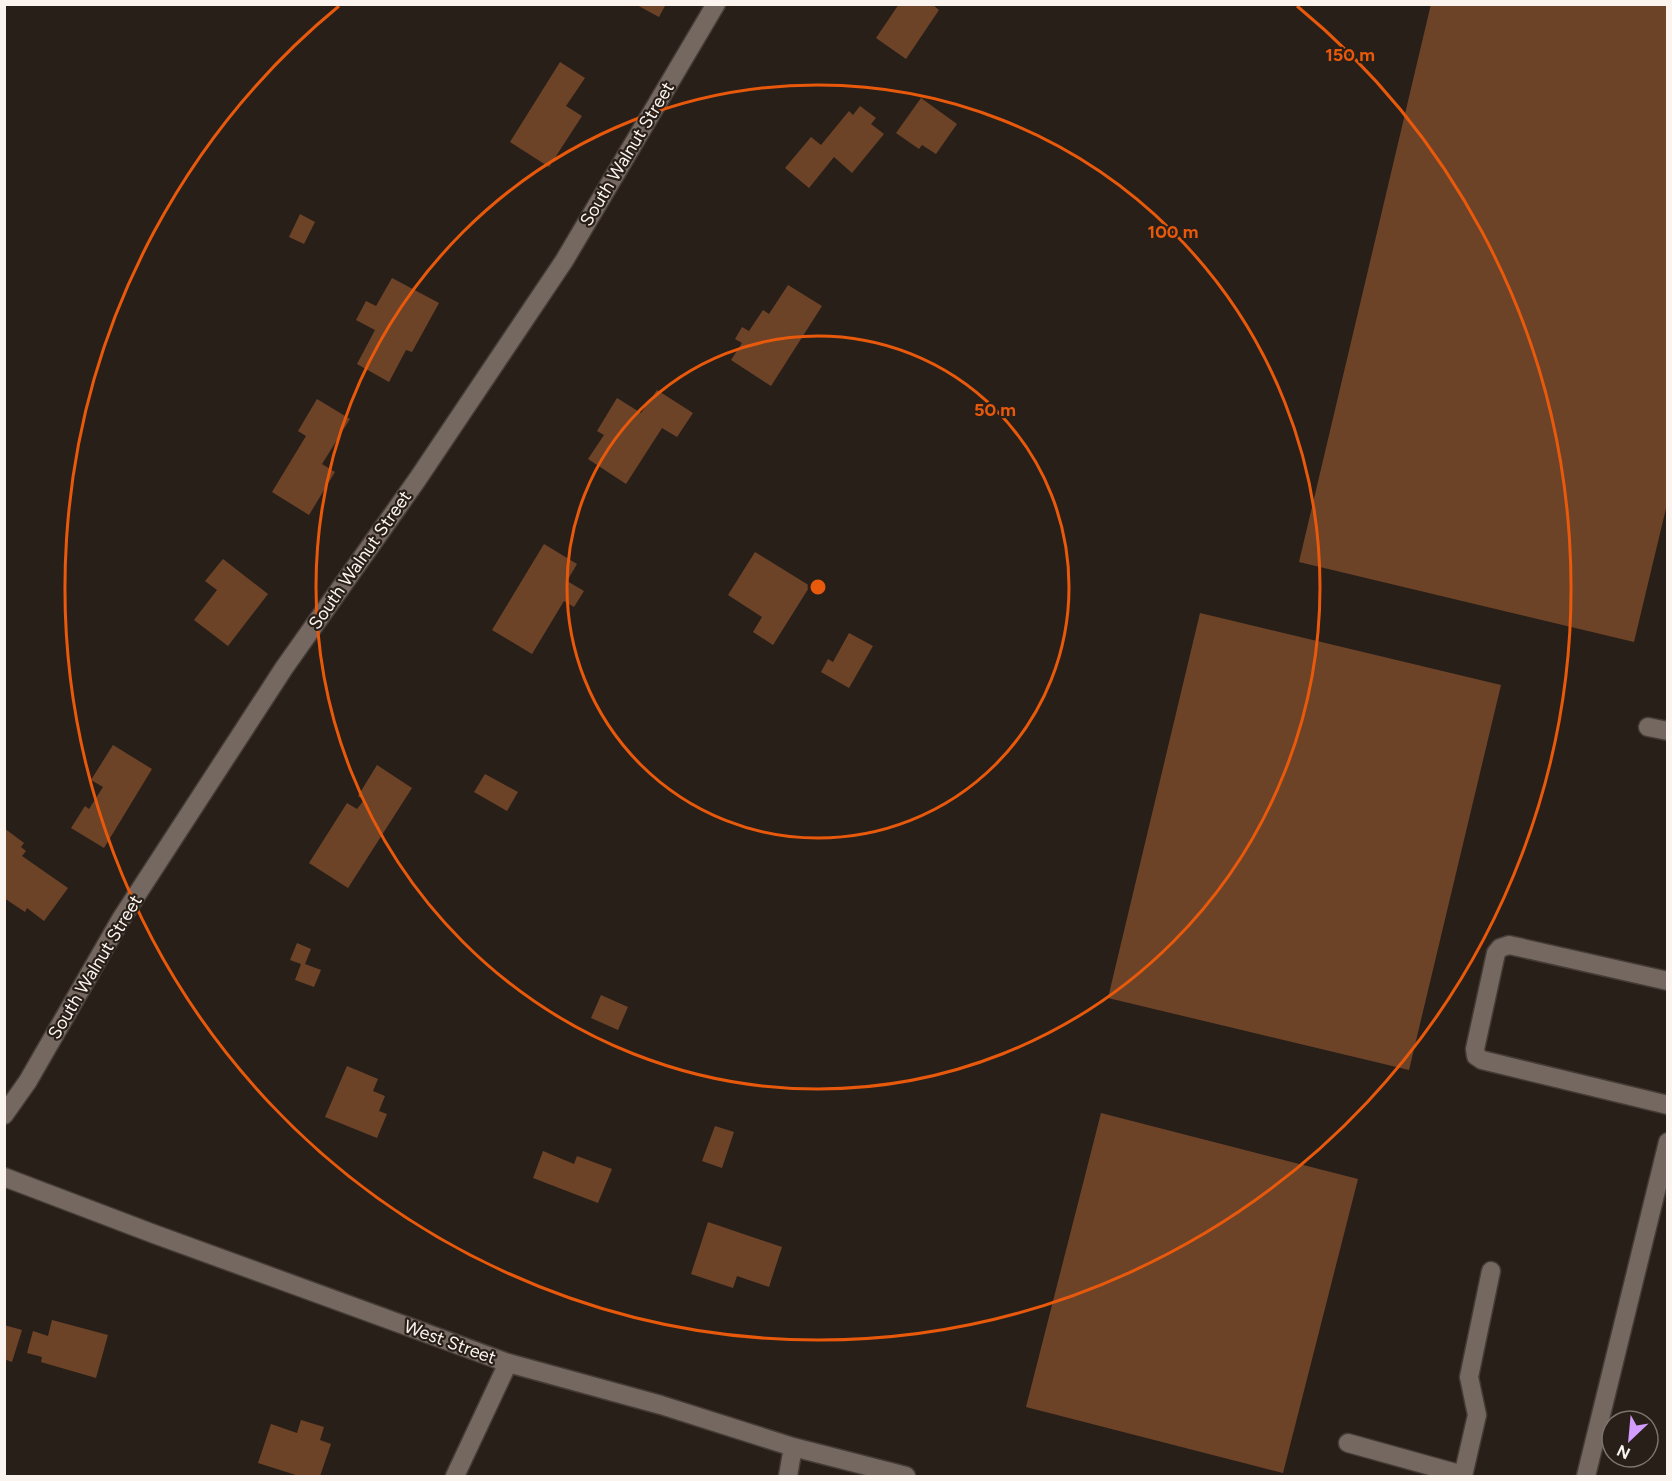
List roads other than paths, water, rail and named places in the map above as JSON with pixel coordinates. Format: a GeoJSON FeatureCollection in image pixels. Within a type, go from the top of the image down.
{"type":"FeatureCollection","features":[{"type":"Feature","properties":{"kind":"street","name":"South Walnut Street"},"geometry":{"type":"LineString","coordinates":[[4,1115],[28,1081],[121,919],[277,678],[417,480],[564,261],[716,4]]}},
{"type":"Feature","properties":{"kind":"street"},"geometry":{"type":"LineString","coordinates":[[1648,727],[1668,731]]}},
{"type":"Feature","properties":{"kind":"street"},"geometry":{"type":"LineString","coordinates":[[1668,981],[1509,945],[1500,948],[1496,953],[1474,1049],[1476,1056],[1482,1060],[1668,1105]]}},
{"type":"Feature","properties":{"kind":"street"},"geometry":{"type":"LineString","coordinates":[[1586,1476],[1668,1142]]}},
{"type":"Feature","properties":{"kind":"street","name":"West Street"},"geometry":{"type":"LineString","coordinates":[[4,1177],[508,1363],[793,1446],[906,1476]]}},
{"type":"Feature","properties":{"kind":"street"},"geometry":{"type":"LineString","coordinates":[[1348,1443],[1463,1476],[1477,1415],[1469,1377],[1491,1271]]}},
{"type":"Feature","properties":{"kind":"street"},"geometry":{"type":"LineString","coordinates":[[455,1476],[508,1363]]}},
{"type":"Feature","properties":{"kind":"street"},"geometry":{"type":"LineString","coordinates":[[788,1476],[793,1446]]}}]}
